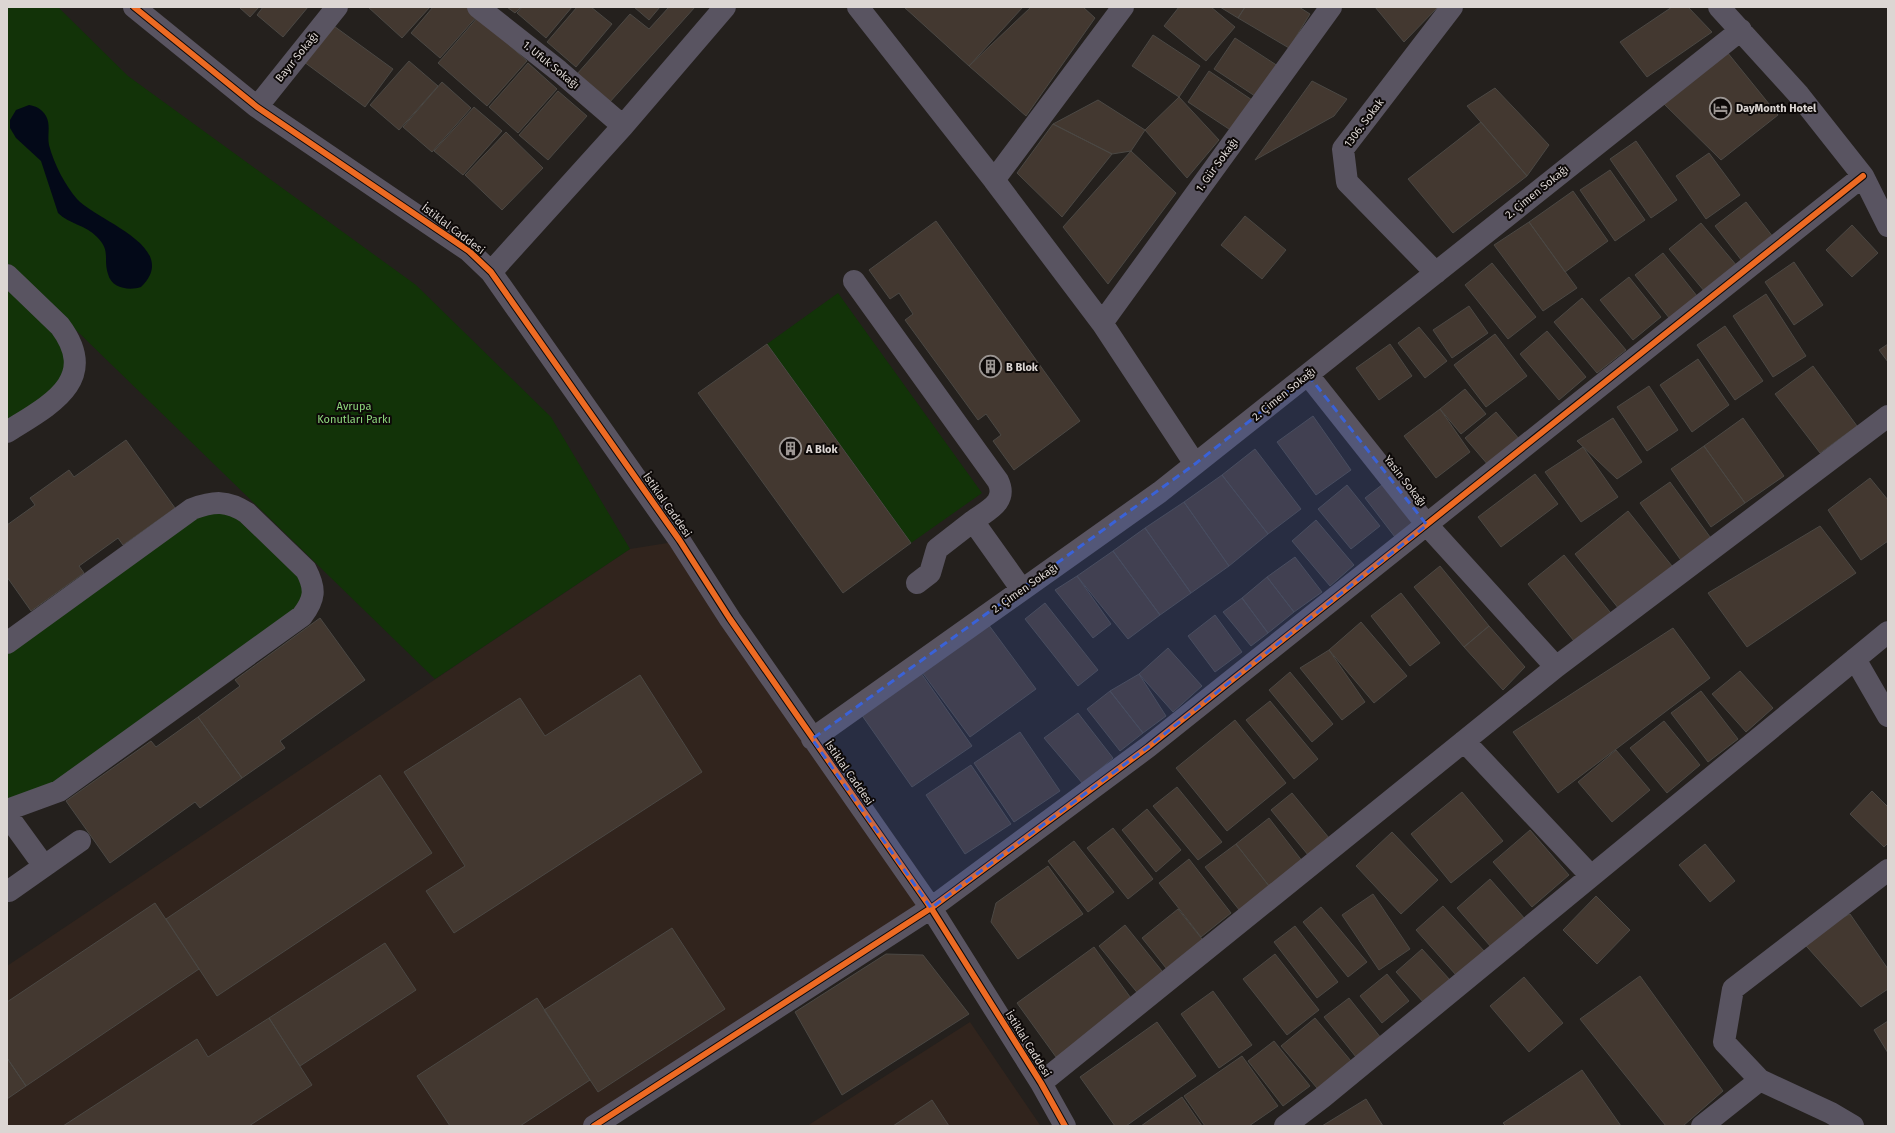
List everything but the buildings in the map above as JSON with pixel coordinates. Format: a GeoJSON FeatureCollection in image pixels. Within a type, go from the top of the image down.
{"type":"FeatureCollection","features":[{"type":"Feature","properties":{"kind":"street","name":"İstiklal Caddesi"},"geometry":{"type":"LineString","coordinates":[[134,7],[257,107],[462,246],[491,272],[680,541],[730,619],[812,739],[931,908],[1041,1083],[1065,1126]]}},
{"type":"Feature","properties":{"kind":"street","name":"Bayır Sokağı"},"geometry":{"type":"LineString","coordinates":[[257,107],[337,7]]}},
{"type":"Feature","properties":{"kind":"street","name":"1. Ufuk Sokağı"},"geometry":{"type":"LineString","coordinates":[[478,7],[559,71],[623,126]]}},
{"type":"Feature","properties":{"kind":"street"},"geometry":{"type":"LineString","coordinates":[[491,272],[623,126],[725,7]]}},
{"type":"Feature","properties":{"kind":"street"},"geometry":{"type":"LineString","coordinates":[[858,7],[994,180],[1102,323],[1195,464]]}},
{"type":"Feature","properties":{"kind":"street"},"geometry":{"type":"LineString","coordinates":[[994,180],[1124,7]]}},
{"type":"Feature","properties":{"kind":"street","name":"1. Gür Sokağı"},"geometry":{"type":"LineString","coordinates":[[1102,323],[1331,7]]}},
{"type":"Feature","properties":{"kind":"street","name":"1306. Sokak"},"geometry":{"type":"LineString","coordinates":[[1436,273],[1346,182],[1343,150],[1452,7]]}},
{"type":"Feature","properties":{"kind":"street"},"geometry":{"type":"LineString","coordinates":[[1719,7],[1799,95],[1863,176],[1888,226]]}},
{"type":"Feature","properties":{"kind":"street","name":"2. Çimen Sokağı"},"geometry":{"type":"LineString","coordinates":[[812,739],[1160,492],[1741,30]]}},
{"type":"Feature","properties":{"kind":"street"},"geometry":{"type":"LineString","coordinates":[[594,1126],[931,908],[1148,747],[1863,176]]}},
{"type":"Feature","properties":{"kind":"street"},"geometry":{"type":"LineString","coordinates":[[7,275],[60,326],[67,335],[75,356],[76,366],[68,386],[54,402],[7,432]]}},
{"type":"Feature","properties":{"kind":"street"},"geometry":{"type":"LineString","coordinates":[[854,281],[998,481],[1001,488],[1002,495],[998,501],[937,549],[930,573],[917,583]]}},
{"type":"Feature","properties":{"kind":"street","name":"Yasin Sokağı"},"geometry":{"type":"LineString","coordinates":[[1308,375],[1427,525],[1556,667]]}},
{"type":"Feature","properties":{"kind":"street"},"geometry":{"type":"LineString","coordinates":[[1041,1083],[1556,667],[1888,416]]}},
{"type":"Feature","properties":{"kind":"street"},"geometry":{"type":"LineString","coordinates":[[7,643],[192,509],[207,504],[221,502],[235,505],[247,512],[306,570],[312,582],[313,596],[309,607],[302,616],[59,791],[7,810]]}},
{"type":"Feature","properties":{"kind":"street"},"geometry":{"type":"LineString","coordinates":[[973,522],[1022,590]]}},
{"type":"Feature","properties":{"kind":"street"},"geometry":{"type":"LineString","coordinates":[[1285,1126],[1323,1097],[1888,632]]}},
{"type":"Feature","properties":{"kind":"street"},"geometry":{"type":"LineString","coordinates":[[1855,659],[1888,716]]}},
{"type":"Feature","properties":{"kind":"street"},"geometry":{"type":"LineString","coordinates":[[1464,741],[1591,876]]}},
{"type":"Feature","properties":{"kind":"street"},"geometry":{"type":"LineString","coordinates":[[7,815],[44,866]]}},
{"type":"Feature","properties":{"kind":"street"},"geometry":{"type":"LineString","coordinates":[[9,891],[80,841]]}},
{"type":"Feature","properties":{"kind":"street"},"geometry":{"type":"LineString","coordinates":[[1853,1126],[1831,1113],[1760,1080],[1724,1042],[1733,989],[1888,870]]}},
{"type":"Feature","properties":{"kind":"street"},"geometry":{"type":"LineString","coordinates":[[1702,1126],[1760,1080]]}},
{"type":"Feature","properties":{"kind":"highlighted area"},"geometry":{"type":"Polygon","coordinates":[[[1308,375],[1427,525],[1148,747],[931,908],[812,739],[1195,464],[1308,375]]]}},
{"type":"Feature","properties":{"kind":"shaded area"},"geometry":{"type":"Polygon","coordinates":[[[680,541],[931,908],[594,1126],[7,1126],[7,966],[630,549],[680,541]]]}},
{"type":"Feature","properties":{"kind":"shaded area"},"geometry":{"type":"Polygon","coordinates":[[[970,1022],[1040,1125],[807,1126],[970,1022]]]}},
{"type":"Feature","properties":{"kind":"green space","name":"Avrupa Konutları Parkı"},"geometry":{"type":"Polygon","coordinates":[[[7,7],[58,7],[128,76],[416,285],[551,417],[630,549],[435,679],[7,263],[7,7]]]}},
{"type":"Feature","properties":{"kind":"green space"},"geometry":{"type":"Polygon","coordinates":[[[7,287],[59,340],[67,365],[55,389],[7,421],[7,287]]]}},
{"type":"Feature","properties":{"kind":"green space"},"geometry":{"type":"Polygon","coordinates":[[[838,293],[982,493],[911,543],[767,344],[838,293]]]}},
{"type":"Feature","properties":{"kind":"green space"},"geometry":{"type":"Polygon","coordinates":[[[209,513],[232,514],[298,576],[304,594],[296,610],[55,784],[7,800],[7,654],[197,517],[209,513]]]}},
{"type":"Feature","properties":{"kind":"water"},"geometry":{"type":"Polygon","coordinates":[[[29,105],[39,108],[46,116],[48,123],[49,145],[54,159],[64,181],[77,199],[132,236],[144,247],[151,259],[151,273],[141,287],[131,289],[121,287],[113,282],[108,274],[104,246],[101,242],[93,233],[67,220],[58,213],[41,161],[16,138],[10,128],[10,120],[16,110],[29,105]]]}},
{"type":"Feature","properties":{"kind":"cycle path"},"geometry":{"type":"LineString","coordinates":[[134,7],[257,107],[469,251],[491,272],[680,541],[730,619],[931,908],[1041,1083],[1065,1126]]}},
{"type":"Feature","properties":{"kind":"cycle path"},"geometry":{"type":"LineString","coordinates":[[594,1126],[931,908],[1148,747],[1863,176]]}},
{"type":"Feature","properties":{"kind":"place","name":"DayMonth Hotel"},"geometry":{"type":"Point","coordinates":[1720,108]}},
{"type":"Feature","properties":{"kind":"place","name":"B Blok"},"geometry":{"type":"Point","coordinates":[990,367]}},
{"type":"Feature","properties":{"kind":"place","name":"A Blok"},"geometry":{"type":"Point","coordinates":[790,449]}}]}
